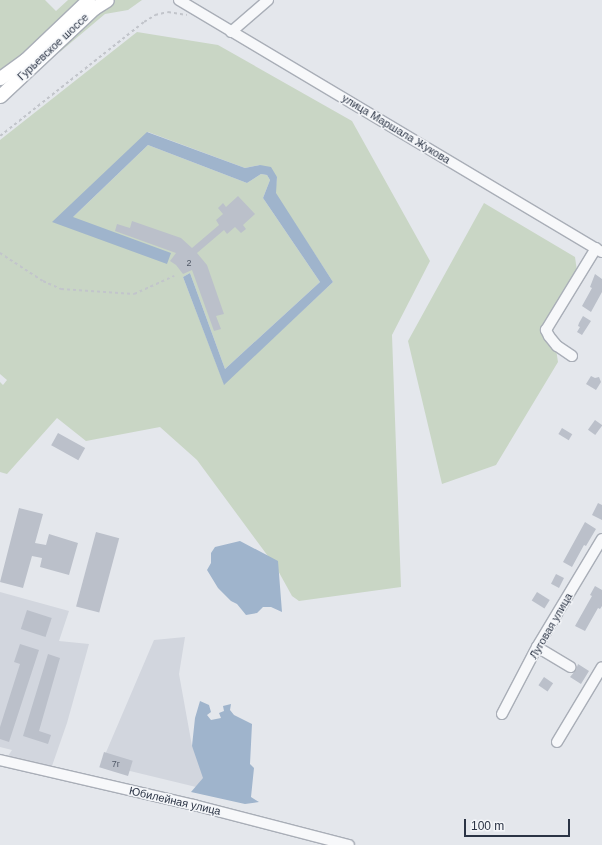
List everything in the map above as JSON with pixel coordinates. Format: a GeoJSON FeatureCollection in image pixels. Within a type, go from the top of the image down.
{"type":"FeatureCollection","features":[{"type":"Feature","properties":{"kind":"main road"},"geometry":{"type":"LineString","coordinates":[[0,78],[25,60],[88,0]]}},
{"type":"Feature","properties":{"kind":"main road","name":"Гурьевское шоссе"},"geometry":{"type":"LineString","coordinates":[[0,96],[94,8],[106,0]]}},
{"type":"Feature","properties":{"kind":"street","name":"улица Маршала Жукова"},"geometry":{"type":"LineString","coordinates":[[179,0],[187,3],[231,32],[599,250]]}},
{"type":"Feature","properties":{"kind":"street"},"geometry":{"type":"LineString","coordinates":[[231,32],[268,0]]}},
{"type":"Feature","properties":{"kind":"street"},"geometry":{"type":"LineString","coordinates":[[572,356],[557,346],[546,330],[599,250]]}},
{"type":"Feature","properties":{"kind":"street","name":"Луговая улица"},"geometry":{"type":"LineString","coordinates":[[502,714],[538,647],[602,539]]}},
{"type":"Feature","properties":{"kind":"street"},"geometry":{"type":"LineString","coordinates":[[538,647],[570,667]]}},
{"type":"Feature","properties":{"kind":"street"},"geometry":{"type":"LineString","coordinates":[[557,742],[602,667]]}},
{"type":"Feature","properties":{"kind":"street","name":"Юбилейная улица"},"geometry":{"type":"LineString","coordinates":[[1,763],[194,805],[349,845]]}},
{"type":"Feature","properties":{"kind":"path"},"geometry":{"type":"LineString","coordinates":[[0,136],[144,22]]}},
{"type":"Feature","properties":{"kind":"path"},"geometry":{"type":"LineString","coordinates":[[0,253],[43,281],[61,289],[134,294],[174,276]]}},
{"type":"Feature","properties":{"kind":"shaded area"},"geometry":{"type":"Polygon","coordinates":[[[0,592],[69,611],[59,641],[89,644],[67,723],[52,766],[8,756],[12,750],[0,747],[0,592]]]}},
{"type":"Feature","properties":{"kind":"shaded area"},"geometry":{"type":"Polygon","coordinates":[[[185,637],[179,674],[192,746],[221,793],[101,764],[154,640],[185,637]]]}},
{"type":"Feature","properties":{"kind":"green space"},"geometry":{"type":"Polygon","coordinates":[[[0,0],[45,0],[56,11],[68,0],[142,0],[128,10],[105,14],[61,51],[6,90],[0,92],[0,0]]]}},
{"type":"Feature","properties":{"kind":"green space"},"geometry":{"type":"Polygon","coordinates":[[[137,32],[218,45],[352,121],[430,261],[392,335],[401,587],[299,601],[292,596],[276,567],[197,460],[160,427],[86,441],[57,418],[7,474],[0,472],[0,382],[3,385],[7,380],[0,374],[0,140],[137,32]],[[148,132],[72,218],[148,145],[247,183],[261,174],[267,175],[270,180],[263,198],[320,282],[225,369],[190,273],[183,277],[224,384],[333,282],[275,193],[277,177],[260,165],[245,168],[148,132]]]}},
{"type":"Feature","properties":{"kind":"green space"},"geometry":{"type":"Polygon","coordinates":[[[484,203],[575,257],[577,271],[543,326],[543,338],[556,349],[558,362],[496,465],[442,484],[408,341],[484,203]]]}},
{"type":"Feature","properties":{"kind":"water"},"geometry":{"type":"Polygon","coordinates":[[[147,132],[245,168],[260,165],[271,167],[277,177],[276,193],[333,282],[224,385],[183,277],[190,273],[225,369],[320,282],[263,198],[270,180],[267,175],[261,174],[247,183],[148,145],[73,217],[171,253],[167,264],[52,222],[147,132]]]}},
{"type":"Feature","properties":{"kind":"water"},"geometry":{"type":"Polygon","coordinates":[[[240,541],[278,561],[282,612],[271,607],[263,607],[257,613],[246,615],[237,604],[231,601],[218,588],[207,570],[211,563],[211,553],[215,547],[240,541]]]}},
{"type":"Feature","properties":{"kind":"water"},"geometry":{"type":"Polygon","coordinates":[[[200,701],[209,705],[211,712],[207,715],[211,720],[221,718],[219,713],[224,711],[223,706],[231,704],[230,710],[234,715],[252,724],[250,764],[254,768],[251,797],[259,802],[245,804],[191,792],[203,778],[192,746],[195,718],[200,701]]]}},
{"type":"Feature","properties":{"kind":"building"},"geometry":{"type":"Polygon","coordinates":[[[238,196],[255,214],[243,225],[246,229],[241,233],[235,227],[227,234],[224,230],[197,253],[207,265],[224,314],[216,316],[221,329],[214,331],[192,270],[183,274],[176,265],[170,261],[176,253],[115,231],[117,224],[130,228],[132,221],[181,238],[192,248],[219,225],[216,220],[223,214],[218,208],[223,203],[226,207],[238,196]]]}},
{"type":"Feature","properties":{"kind":"building"},"geometry":{"type":"Polygon","coordinates":[[[595,274],[602,279],[602,292],[591,312],[582,306],[592,288],[590,287],[595,274]]]}},
{"type":"Feature","properties":{"kind":"building"},"geometry":{"type":"Polygon","coordinates":[[[583,316],[591,321],[582,335],[577,332],[580,327],[578,326],[579,323],[583,316]]]}},
{"type":"Feature","properties":{"kind":"building"},"geometry":{"type":"Polygon","coordinates":[[[591,376],[595,378],[599,377],[601,382],[596,390],[586,384],[591,376]]]}},
{"type":"Feature","properties":{"kind":"building"},"geometry":{"type":"Polygon","coordinates":[[[595,420],[602,425],[595,435],[588,430],[595,420]]]}},
{"type":"Feature","properties":{"kind":"building"},"geometry":{"type":"Polygon","coordinates":[[[562,428],[572,434],[569,440],[558,434],[562,428]]]}},
{"type":"Feature","properties":{"kind":"building"},"geometry":{"type":"Polygon","coordinates":[[[58,433],[85,448],[78,460],[51,445],[58,433]]]}},
{"type":"Feature","properties":{"kind":"building"},"geometry":{"type":"Polygon","coordinates":[[[598,503],[602,505],[602,520],[592,515],[598,503]]]}},
{"type":"Feature","properties":{"kind":"building"},"geometry":{"type":"Polygon","coordinates":[[[19,508],[43,514],[35,543],[46,545],[49,534],[78,543],[69,575],[40,567],[42,558],[32,556],[23,588],[0,582],[19,508]]]}},
{"type":"Feature","properties":{"kind":"building"},"geometry":{"type":"Polygon","coordinates":[[[585,522],[596,529],[586,546],[584,545],[572,567],[563,562],[585,522]]]}},
{"type":"Feature","properties":{"kind":"building"},"geometry":{"type":"Polygon","coordinates":[[[96,532],[119,538],[99,613],[76,606],[96,532]]]}},
{"type":"Feature","properties":{"kind":"building"},"geometry":{"type":"Polygon","coordinates":[[[556,574],[564,578],[559,588],[551,584],[556,574]]]}},
{"type":"Feature","properties":{"kind":"building"},"geometry":{"type":"Polygon","coordinates":[[[595,586],[602,590],[602,606],[600,609],[598,608],[585,631],[575,626],[592,596],[590,595],[595,586]]]}},
{"type":"Feature","properties":{"kind":"building"},"geometry":{"type":"Polygon","coordinates":[[[537,592],[550,600],[544,608],[532,600],[537,592]]]}},
{"type":"Feature","properties":{"kind":"building"},"geometry":{"type":"Polygon","coordinates":[[[27,610],[52,618],[46,637],[21,629],[27,610]]]}},
{"type":"Feature","properties":{"kind":"building"},"geometry":{"type":"Polygon","coordinates":[[[20,644],[39,650],[9,742],[0,739],[0,727],[20,664],[14,662],[20,644]]]}},
{"type":"Feature","properties":{"kind":"building"},"geometry":{"type":"Polygon","coordinates":[[[48,654],[60,658],[39,731],[51,735],[48,744],[23,736],[48,654]]]}},
{"type":"Feature","properties":{"kind":"building"},"geometry":{"type":"Polygon","coordinates":[[[578,664],[589,671],[581,684],[570,677],[576,670],[578,664]]]}},
{"type":"Feature","properties":{"kind":"building"},"geometry":{"type":"Polygon","coordinates":[[[544,677],[553,683],[548,691],[538,685],[544,677]]]}},
{"type":"Feature","properties":{"kind":"building"},"geometry":{"type":"Polygon","coordinates":[[[104,752],[133,761],[128,776],[99,767],[104,752]]]}}]}
